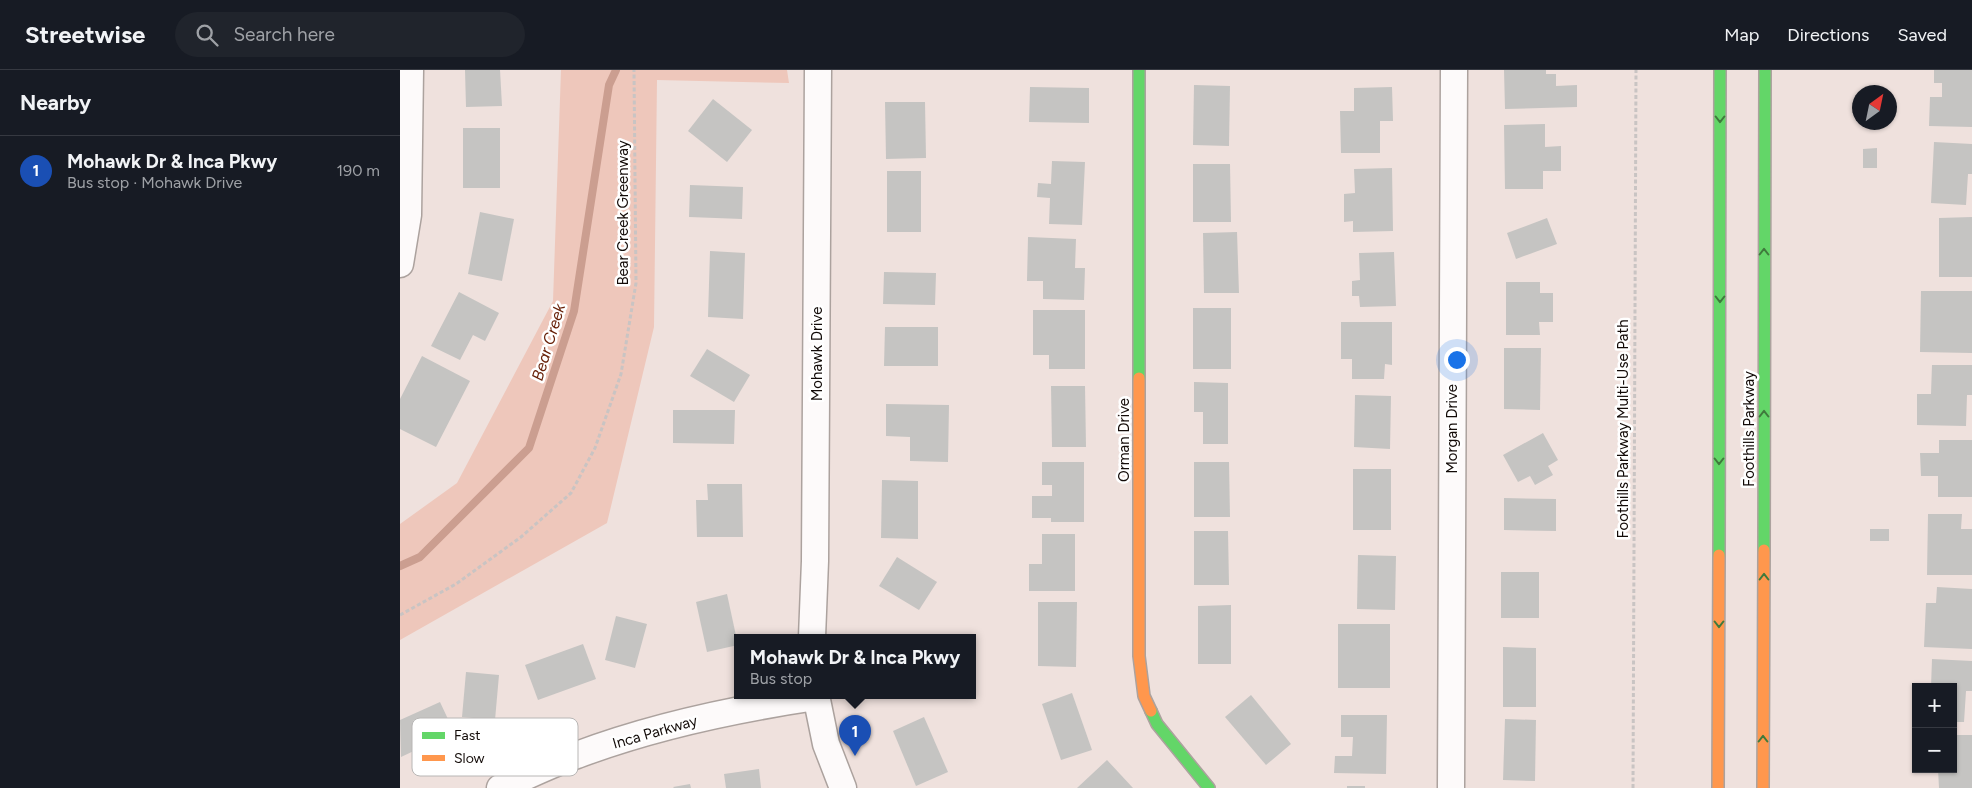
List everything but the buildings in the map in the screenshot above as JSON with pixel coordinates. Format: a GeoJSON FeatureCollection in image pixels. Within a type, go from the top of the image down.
{"type":"FeatureCollection","features":[{"type":"Feature","properties":{"kind":"main road","name":"Orman Drive"},"geometry":{"type":"LineString","coordinates":[[1140,70],[1139,656],[1144,696],[1157,724],[1209,788]]}},
{"type":"Feature","properties":{"kind":"main road","name":"Foothills Parkway"},"geometry":{"type":"LineString","coordinates":[[1718,788],[1720,70]]}},
{"type":"Feature","properties":{"kind":"main road","name":"Foothills Parkway"},"geometry":{"type":"LineString","coordinates":[[1763,788],[1765,70]]}},
{"type":"Feature","properties":{"kind":"street"},"geometry":{"type":"LineString","coordinates":[[400,264],[408,215],[405,143],[410,70]]}},
{"type":"Feature","properties":{"kind":"street","name":"Mohawk Drive"},"geometry":{"type":"LineString","coordinates":[[812,634],[816,561],[818,70]]}},
{"type":"Feature","properties":{"kind":"street","name":"Morgan Drive"},"geometry":{"type":"LineString","coordinates":[[1451,788],[1454,70]]}},
{"type":"Feature","properties":{"kind":"street","name":"Inca Parkway"},"geometry":{"type":"LineString","coordinates":[[578,754],[669,726],[799,699]]}},
{"type":"Feature","properties":{"kind":"street"},"geometry":{"type":"LineString","coordinates":[[817,699],[826,744],[843,788]]}},
{"type":"Feature","properties":{"kind":"street","name":"Inca Parkway"},"geometry":{"type":"LineString","coordinates":[[500,788],[528,776]]}},
{"type":"Feature","properties":{"kind":"path","name":"Bear Creek Greenway"},"geometry":{"type":"LineString","coordinates":[[400,616],[456,584],[521,537],[571,493],[595,448],[620,374],[636,283],[634,70]]}},
{"type":"Feature","properties":{"kind":"path","name":"Foothills Parkway Multi-Use Path"},"geometry":{"type":"LineString","coordinates":[[1634,788],[1636,70]]}},
{"type":"Feature","properties":{"kind":"shaded area"},"geometry":{"type":"Polygon","coordinates":[[[561,70],[787,70],[789,83],[657,80],[654,327],[607,523],[400,640],[400,524],[457,483],[553,301],[561,70]]]}},
{"type":"Feature","properties":{"kind":"waterway","name":"Bear Creek"},"geometry":{"type":"LineString","coordinates":[[400,566],[420,557],[529,448],[574,311],[609,85],[616,70]]}},
{"type":"Feature","properties":{"kind":"traffic: fast"},"geometry":{"type":"LineString","coordinates":[[1139,70],[1139,378]]}},
{"type":"Feature","properties":{"kind":"traffic: fast"},"geometry":{"type":"LineString","coordinates":[[1719,555],[1720,70]]}},
{"type":"Feature","properties":{"kind":"traffic: fast"},"geometry":{"type":"LineString","coordinates":[[1764,550],[1765,70]]}},
{"type":"Feature","properties":{"kind":"traffic: fast"},"geometry":{"type":"LineString","coordinates":[[1151,711],[1157,724],[1209,788]]}},
{"type":"Feature","properties":{"kind":"traffic: slow"},"geometry":{"type":"LineString","coordinates":[[1139,378],[1139,656],[1144,696],[1151,711]]}},
{"type":"Feature","properties":{"kind":"traffic: slow"},"geometry":{"type":"LineString","coordinates":[[1763,788],[1764,550]]}},
{"type":"Feature","properties":{"kind":"traffic: slow"},"geometry":{"type":"LineString","coordinates":[[1718,788],[1719,555]]}},
{"type":"Feature","properties":{"kind":"place","name":"Mohawk Dr & Inca Pkwy"},"geometry":{"type":"Point","coordinates":[855,756]}}]}
